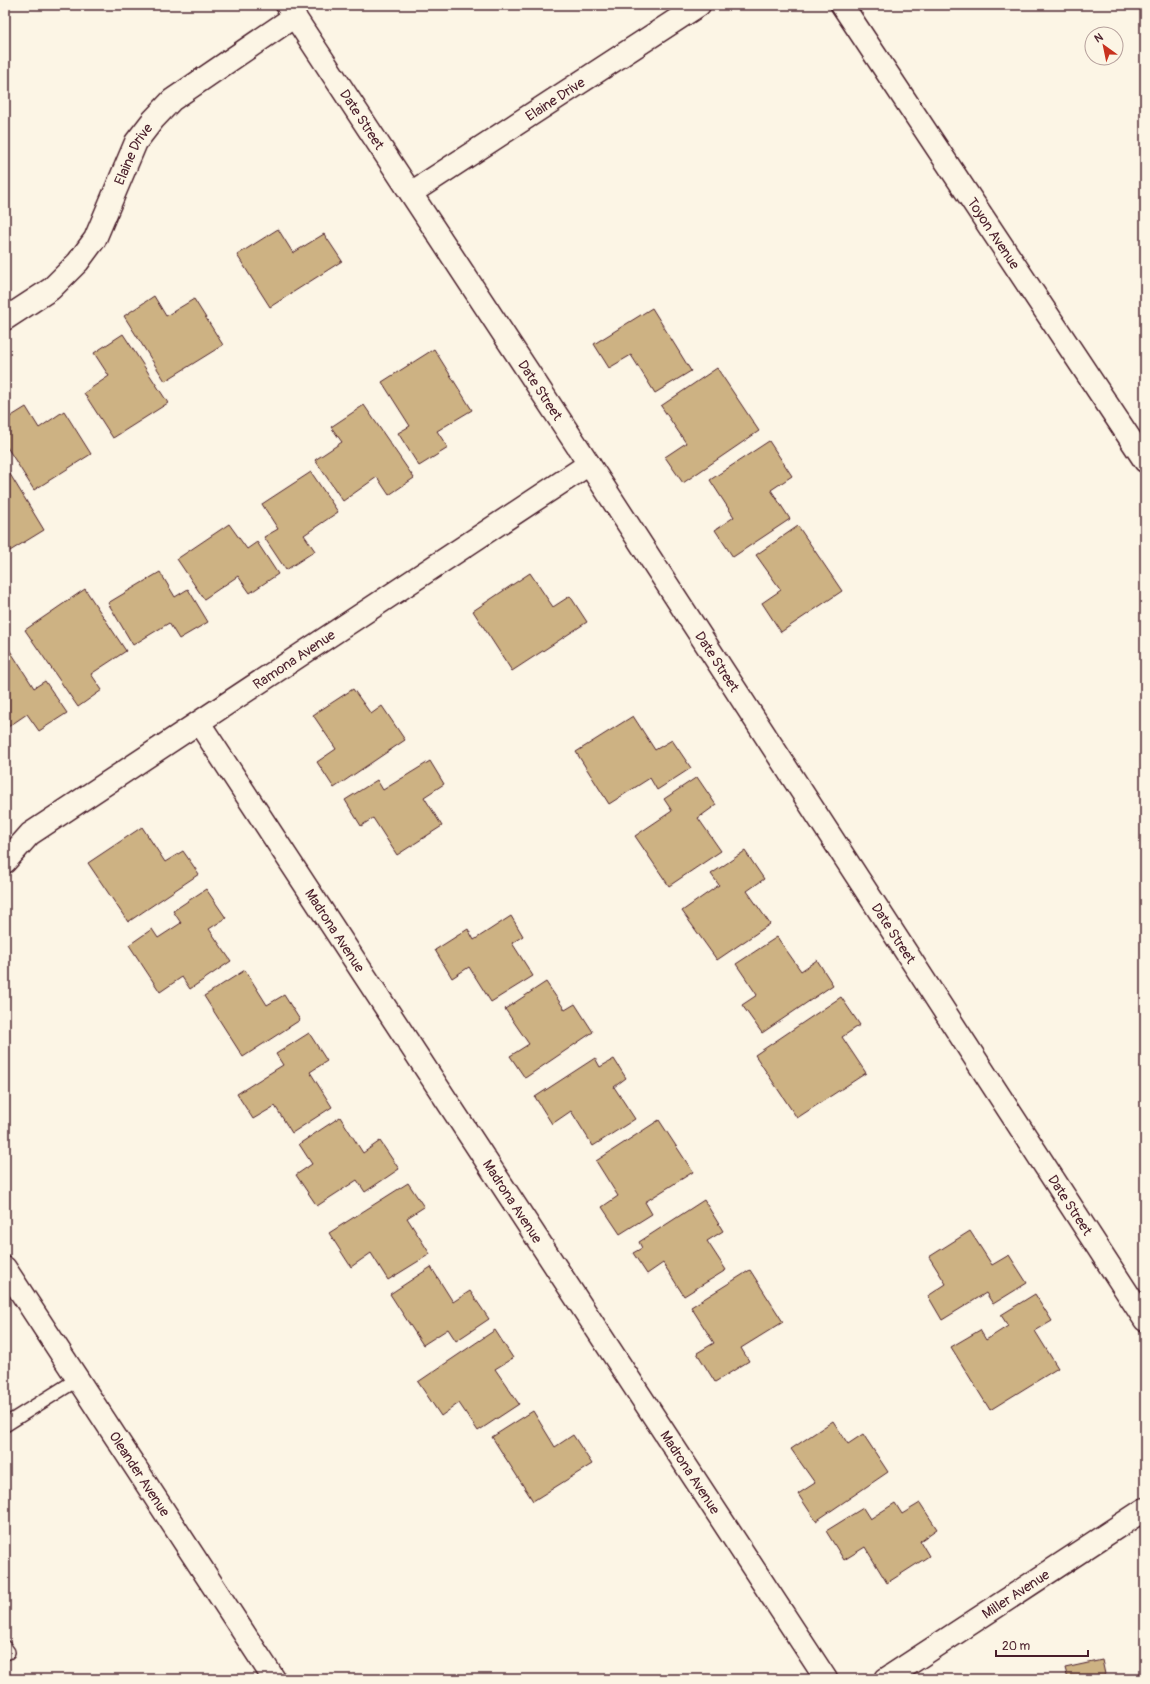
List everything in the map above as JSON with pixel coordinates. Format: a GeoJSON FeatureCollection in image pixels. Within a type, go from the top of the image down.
{"type":"FeatureCollection","features":[{"type":"Feature","properties":{"kind":"street","name":"Elaine Drive"},"geometry":{"type":"LineString","coordinates":[[411,193],[699,5]]}},
{"type":"Feature","properties":{"kind":"street","name":"Toyon Avenue"},"geometry":{"type":"LineString","coordinates":[[842,5],[1145,461]]}},
{"type":"Feature","properties":{"kind":"street","name":"Elaine Drive"},"geometry":{"type":"LineString","coordinates":[[5,320],[51,289],[78,262],[95,239],[136,142],[153,120],[172,100],[291,11]]}},
{"type":"Feature","properties":{"kind":"street","name":"Date Street"},"geometry":{"type":"LineString","coordinates":[[291,11],[589,464],[1145,1320]]}},
{"type":"Feature","properties":{"kind":"street","name":"Ramona Avenue"},"geometry":{"type":"LineString","coordinates":[[5,862],[30,834],[589,464]]}},
{"type":"Feature","properties":{"kind":"street","name":"Madrona Avenue"},"geometry":{"type":"LineString","coordinates":[[199,723],[826,1679]]}},
{"type":"Feature","properties":{"kind":"street","name":"Oleander Avenue"},"geometry":{"type":"LineString","coordinates":[[5,1268],[274,1679]]}},
{"type":"Feature","properties":{"kind":"street","name":"Miller Avenue"},"geometry":{"type":"LineString","coordinates":[[886,1679],[1145,1509]]}},
{"type":"Feature","properties":{"kind":"lane"},"geometry":{"type":"LineString","coordinates":[[5,1426],[78,1379]]}},
{"type":"Feature","properties":{"kind":"building"},"geometry":{"type":"Polygon","coordinates":[[[278,229],[293,253],[324,234],[342,261],[270,307],[237,255],[278,229]]]}},
{"type":"Feature","properties":{"kind":"building"},"geometry":{"type":"Polygon","coordinates":[[[154,296],[166,316],[194,299],[223,345],[165,381],[124,316],[154,296]]]}},
{"type":"Feature","properties":{"kind":"building"},"geometry":{"type":"Polygon","coordinates":[[[652,308],[691,371],[655,393],[631,355],[609,368],[594,344],[652,308]]]}},
{"type":"Feature","properties":{"kind":"building"},"geometry":{"type":"Polygon","coordinates":[[[123,334],[168,403],[113,438],[84,393],[109,376],[94,353],[123,334]]]}},
{"type":"Feature","properties":{"kind":"building"},"geometry":{"type":"Polygon","coordinates":[[[434,349],[472,410],[437,431],[448,448],[419,466],[398,433],[410,426],[382,382],[434,349]]]}},
{"type":"Feature","properties":{"kind":"building"},"geometry":{"type":"Polygon","coordinates":[[[717,368],[759,431],[683,483],[665,457],[686,443],[661,406],[717,368]]]}},
{"type":"Feature","properties":{"kind":"building"},"geometry":{"type":"Polygon","coordinates":[[[364,405],[414,478],[389,495],[377,477],[343,501],[315,460],[342,442],[331,427],[364,405]]]}},
{"type":"Feature","properties":{"kind":"building"},"geometry":{"type":"Polygon","coordinates":[[[26,407],[39,428],[64,411],[91,454],[34,490],[5,444],[5,420],[26,407]]]}},
{"type":"Feature","properties":{"kind":"building"},"geometry":{"type":"Polygon","coordinates":[[[769,441],[792,476],[771,490],[790,519],[733,557],[715,530],[734,517],[710,480],[769,441]]]}},
{"type":"Feature","properties":{"kind":"building"},"geometry":{"type":"Polygon","coordinates":[[[5,466],[44,530],[5,554],[5,466]]]}},
{"type":"Feature","properties":{"kind":"building"},"geometry":{"type":"Polygon","coordinates":[[[311,472],[338,512],[304,535],[315,551],[286,570],[264,537],[278,529],[262,504],[311,472]]]}},
{"type":"Feature","properties":{"kind":"building"},"geometry":{"type":"Polygon","coordinates":[[[229,524],[247,549],[257,542],[278,574],[250,593],[238,576],[204,599],[177,559],[229,524]]]}},
{"type":"Feature","properties":{"kind":"building"},"geometry":{"type":"Polygon","coordinates":[[[798,526],[842,591],[781,632],[762,603],[781,590],[756,555],[798,526]]]}},
{"type":"Feature","properties":{"kind":"building"},"geometry":{"type":"Polygon","coordinates":[[[160,572],[175,597],[188,589],[208,622],[179,639],[169,623],[133,645],[108,603],[160,572]]]}},
{"type":"Feature","properties":{"kind":"building"},"geometry":{"type":"Polygon","coordinates":[[[530,573],[553,607],[570,596],[587,622],[512,671],[473,611],[530,573]]]}},
{"type":"Feature","properties":{"kind":"building"},"geometry":{"type":"Polygon","coordinates":[[[85,589],[126,651],[91,674],[102,690],[78,707],[25,630],[85,589]]]}},
{"type":"Feature","properties":{"kind":"building"},"geometry":{"type":"Polygon","coordinates":[[[7,646],[34,688],[45,681],[67,713],[39,731],[27,714],[5,729],[5,647],[7,646]]]}},
{"type":"Feature","properties":{"kind":"building"},"geometry":{"type":"Polygon","coordinates":[[[353,689],[371,714],[382,706],[405,740],[334,788],[317,762],[336,749],[313,715],[353,689]]]}},
{"type":"Feature","properties":{"kind":"building"},"geometry":{"type":"Polygon","coordinates":[[[633,716],[655,750],[672,740],[691,768],[657,790],[650,778],[609,804],[576,752],[633,716]]]}},
{"type":"Feature","properties":{"kind":"building"},"geometry":{"type":"Polygon","coordinates":[[[430,761],[444,784],[424,797],[442,826],[397,855],[373,818],[361,826],[345,800],[377,780],[383,790],[430,761]]]}},
{"type":"Feature","properties":{"kind":"building"},"geometry":{"type":"Polygon","coordinates":[[[697,777],[716,805],[698,818],[721,851],[669,886],[635,836],[672,811],[664,799],[697,777]]]}},
{"type":"Feature","properties":{"kind":"building"},"geometry":{"type":"Polygon","coordinates":[[[142,827],[165,862],[183,851],[199,874],[128,922],[88,863],[142,827]]]}},
{"type":"Feature","properties":{"kind":"building"},"geometry":{"type":"Polygon","coordinates":[[[745,851],[764,879],[747,891],[770,924],[717,960],[682,911],[719,885],[711,874],[745,851]]]}},
{"type":"Feature","properties":{"kind":"building"},"geometry":{"type":"Polygon","coordinates":[[[206,889],[226,918],[209,929],[231,961],[190,989],[182,977],[160,992],[129,945],[152,929],[158,938],[181,923],[173,911],[206,889]]]}},
{"type":"Feature","properties":{"kind":"building"},"geometry":{"type":"Polygon","coordinates":[[[511,916],[523,936],[512,943],[533,976],[491,1002],[469,967],[452,978],[435,950],[468,929],[474,940],[511,916]]]}},
{"type":"Feature","properties":{"kind":"building"},"geometry":{"type":"Polygon","coordinates":[[[777,937],[801,971],[817,960],[833,985],[762,1033],[742,1005],[757,995],[736,964],[777,937]]]}},
{"type":"Feature","properties":{"kind":"building"},"geometry":{"type":"Polygon","coordinates":[[[245,970],[267,1005],[284,995],[300,1020],[243,1057],[204,996],[245,970]]]}},
{"type":"Feature","properties":{"kind":"building"},"geometry":{"type":"Polygon","coordinates":[[[546,982],[565,1010],[575,1004],[593,1032],[525,1078],[510,1056],[529,1044],[505,1009],[546,982]]]}},
{"type":"Feature","properties":{"kind":"building"},"geometry":{"type":"Polygon","coordinates":[[[841,997],[860,1025],[842,1037],[866,1073],[797,1118],[755,1055],[841,997]]]}},
{"type":"Feature","properties":{"kind":"building"},"geometry":{"type":"Polygon","coordinates":[[[309,1033],[327,1061],[310,1072],[332,1107],[292,1133],[275,1106],[253,1119],[237,1094],[283,1065],[276,1054],[309,1033]]]}},
{"type":"Feature","properties":{"kind":"building"},"geometry":{"type":"Polygon","coordinates":[[[595,1058],[600,1067],[614,1059],[626,1078],[614,1087],[635,1119],[593,1146],[571,1111],[552,1124],[535,1097],[595,1058]]]}},
{"type":"Feature","properties":{"kind":"building"},"geometry":{"type":"Polygon","coordinates":[[[340,1117],[363,1153],[380,1141],[399,1169],[365,1192],[357,1180],[317,1206],[296,1175],[312,1164],[299,1144],[340,1117]]]}},
{"type":"Feature","properties":{"kind":"building"},"geometry":{"type":"Polygon","coordinates":[[[659,1120],[693,1172],[645,1202],[652,1214],[620,1234],[602,1207],[618,1196],[596,1161],[659,1120]]]}},
{"type":"Feature","properties":{"kind":"building"},"geometry":{"type":"Polygon","coordinates":[[[408,1183],[424,1207],[407,1218],[430,1254],[388,1280],[371,1253],[351,1267],[329,1233],[408,1183]]]}},
{"type":"Feature","properties":{"kind":"building"},"geometry":{"type":"Polygon","coordinates":[[[704,1200],[723,1231],[707,1241],[726,1270],[684,1296],[663,1263],[647,1274],[633,1253],[642,1248],[639,1242],[704,1200]]]}},
{"type":"Feature","properties":{"kind":"building"},"geometry":{"type":"Polygon","coordinates":[[[970,1231],[992,1265],[1009,1255],[1027,1283],[993,1304],[986,1293],[942,1320],[928,1296],[946,1284],[929,1257],[970,1231]]]}},
{"type":"Feature","properties":{"kind":"building"},"geometry":{"type":"Polygon","coordinates":[[[431,1267],[453,1302],[470,1291],[489,1319],[456,1341],[448,1329],[423,1345],[390,1294],[431,1267]]]}},
{"type":"Feature","properties":{"kind":"building"},"geometry":{"type":"Polygon","coordinates":[[[750,1270],[783,1322],[741,1348],[749,1361],[715,1382],[697,1353],[714,1343],[691,1307],[750,1270]]]}},
{"type":"Feature","properties":{"kind":"building"},"geometry":{"type":"Polygon","coordinates":[[[1035,1294],[1052,1321],[1035,1331],[1058,1368],[990,1410],[951,1347],[980,1330],[986,1340],[1008,1326],[1001,1315],[1035,1294]]]}},
{"type":"Feature","properties":{"kind":"building"},"geometry":{"type":"Polygon","coordinates":[[[495,1330],[513,1358],[495,1369],[519,1404],[478,1431],[459,1403],[441,1416],[418,1382],[495,1330]]]}},
{"type":"Feature","properties":{"kind":"building"},"geometry":{"type":"Polygon","coordinates":[[[533,1411],[555,1447],[573,1435],[592,1464],[533,1501],[492,1437],[533,1411]]]}},
{"type":"Feature","properties":{"kind":"building"},"geometry":{"type":"Polygon","coordinates":[[[833,1421],[848,1444],[863,1434],[888,1472],[816,1521],[798,1494],[815,1483],[791,1449],[833,1421]]]}},
{"type":"Feature","properties":{"kind":"building"},"geometry":{"type":"Polygon","coordinates":[[[895,1503],[902,1514],[920,1503],[937,1529],[920,1541],[929,1556],[887,1583],[865,1547],[844,1560],[826,1531],[863,1508],[870,1519],[895,1503]]]}},
{"type":"Feature","properties":{"kind":"building"},"geometry":{"type":"Polygon","coordinates":[[[1102,1660],[1106,1679],[1068,1679],[1065,1668],[1102,1660]]]}}]}
